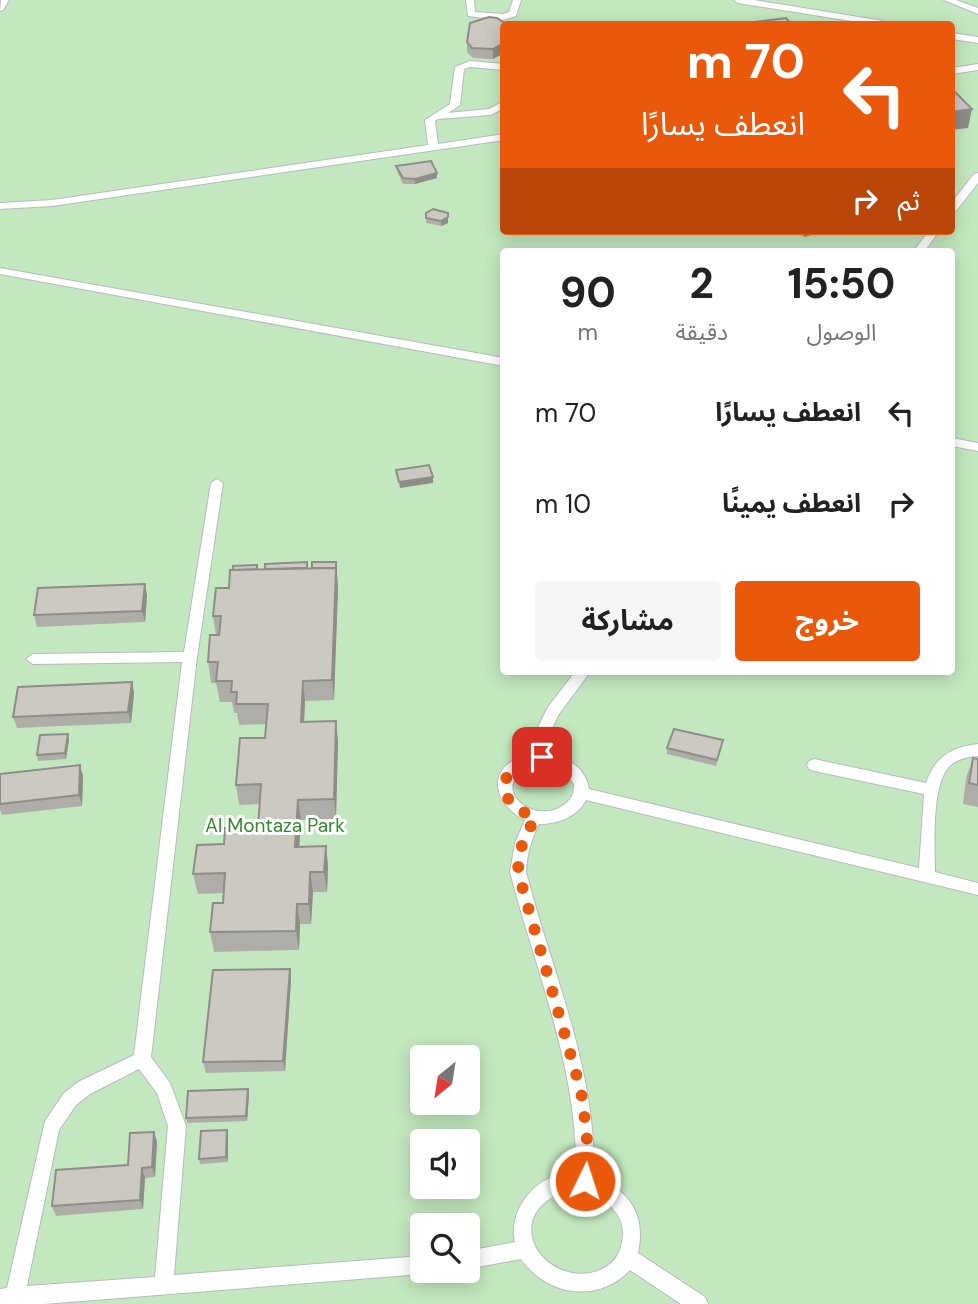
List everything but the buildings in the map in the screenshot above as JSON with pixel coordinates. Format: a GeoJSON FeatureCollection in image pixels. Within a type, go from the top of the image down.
{"type":"FeatureCollection","features":[{"type":"Feature","properties":{"kind":"lane"},"geometry":{"type":"LineString","coordinates":[[0,8],[5,0]]}},
{"type":"Feature","properties":{"kind":"lane"},"geometry":{"type":"LineString","coordinates":[[470,0],[471,14],[506,17],[514,13],[517,0]]}},
{"type":"Feature","properties":{"kind":"lane"},"geometry":{"type":"LineString","coordinates":[[738,0],[865,21]]}},
{"type":"Feature","properties":{"kind":"lane"},"geometry":{"type":"LineString","coordinates":[[948,0],[978,11]]}},
{"type":"Feature","properties":{"kind":"lane"},"geometry":{"type":"LineString","coordinates":[[955,36],[978,40]]}},
{"type":"Feature","properties":{"kind":"lane"},"geometry":{"type":"LineString","coordinates":[[433,147],[429,124],[433,118],[449,111],[455,105],[459,69],[462,65],[500,66]]}},
{"type":"Feature","properties":{"kind":"lane"},"geometry":{"type":"LineString","coordinates":[[955,71],[978,67]]}},
{"type":"Feature","properties":{"kind":"lane"},"geometry":{"type":"LineString","coordinates":[[433,118],[491,112],[500,106]]}},
{"type":"Feature","properties":{"kind":"lane"},"geometry":{"type":"LineString","coordinates":[[0,206],[52,203],[500,138]]}},
{"type":"Feature","properties":{"kind":"lane"},"geometry":{"type":"LineString","coordinates":[[955,205],[978,176]]}},
{"type":"Feature","properties":{"kind":"lane"},"geometry":{"type":"LineString","coordinates":[[0,271],[500,361]]}},
{"type":"Feature","properties":{"kind":"lane"},"geometry":{"type":"LineString","coordinates":[[955,443],[978,447]]}},
{"type":"Feature","properties":{"kind":"lane"},"geometry":{"type":"LineString","coordinates":[[164,1285],[177,1126],[164,1089],[142,1059],[190,657],[217,483]]}},
{"type":"Feature","properties":{"kind":"lane"},"geometry":{"type":"LineString","coordinates":[[33,659],[190,657]]}},
{"type":"Feature","properties":{"kind":"lane"},"geometry":{"type":"LineString","coordinates":[[529,759],[553,711],[581,675]]}},
{"type":"Feature","properties":{"kind":"lane"},"geometry":{"type":"LineString","coordinates":[[927,876],[932,790],[943,763],[967,751],[978,750]]}},
{"type":"Feature","properties":{"kind":"lane"},"geometry":{"type":"LineString","coordinates":[[529,759],[555,759],[576,773],[581,783],[581,793],[575,804],[565,813],[551,817],[535,817],[522,813],[511,804],[505,794],[504,783],[516,764],[529,759]]}},
{"type":"Feature","properties":{"kind":"lane"},"geometry":{"type":"LineString","coordinates":[[814,765],[932,790]]}},
{"type":"Feature","properties":{"kind":"lane"},"geometry":{"type":"LineString","coordinates":[[581,793],[978,889]]}},
{"type":"Feature","properties":{"kind":"lane"},"geometry":{"type":"LineString","coordinates":[[535,817],[519,852],[518,872],[581,1091],[587,1140],[585,1181]]}},
{"type":"Feature","properties":{"kind":"lane"},"geometry":{"type":"LineString","coordinates":[[142,1059],[83,1088],[70,1098],[51,1127],[8,1297],[410,1266]]}},
{"type":"Feature","properties":{"kind":"lane"},"geometry":{"type":"LineString","coordinates":[[566,1181],[585,1181],[604,1188],[620,1201],[629,1219],[632,1238],[627,1257],[612,1276],[587,1286],[562,1283],[539,1271],[525,1250],[521,1231],[525,1214],[534,1198],[549,1187],[566,1181]]}},
{"type":"Feature","properties":{"kind":"lane"},"geometry":{"type":"LineString","coordinates":[[480,1258],[525,1250]]}},
{"type":"Feature","properties":{"kind":"lane"},"geometry":{"type":"LineString","coordinates":[[627,1257],[698,1304]]}},
{"type":"Feature","properties":{"kind":"green space","name":"Al Montaza Park"},"geometry":{"type":"Polygon","coordinates":[[[0,0],[978,0],[978,1304],[0,1304],[0,0]]]}},
{"type":"Feature","properties":{"kind":"route"},"geometry":{"type":"LineString","coordinates":[[542,757],[516,764],[504,783],[505,794],[511,804],[522,813],[535,817],[519,852],[518,872],[581,1091],[587,1135],[585,1181]]}}]}
